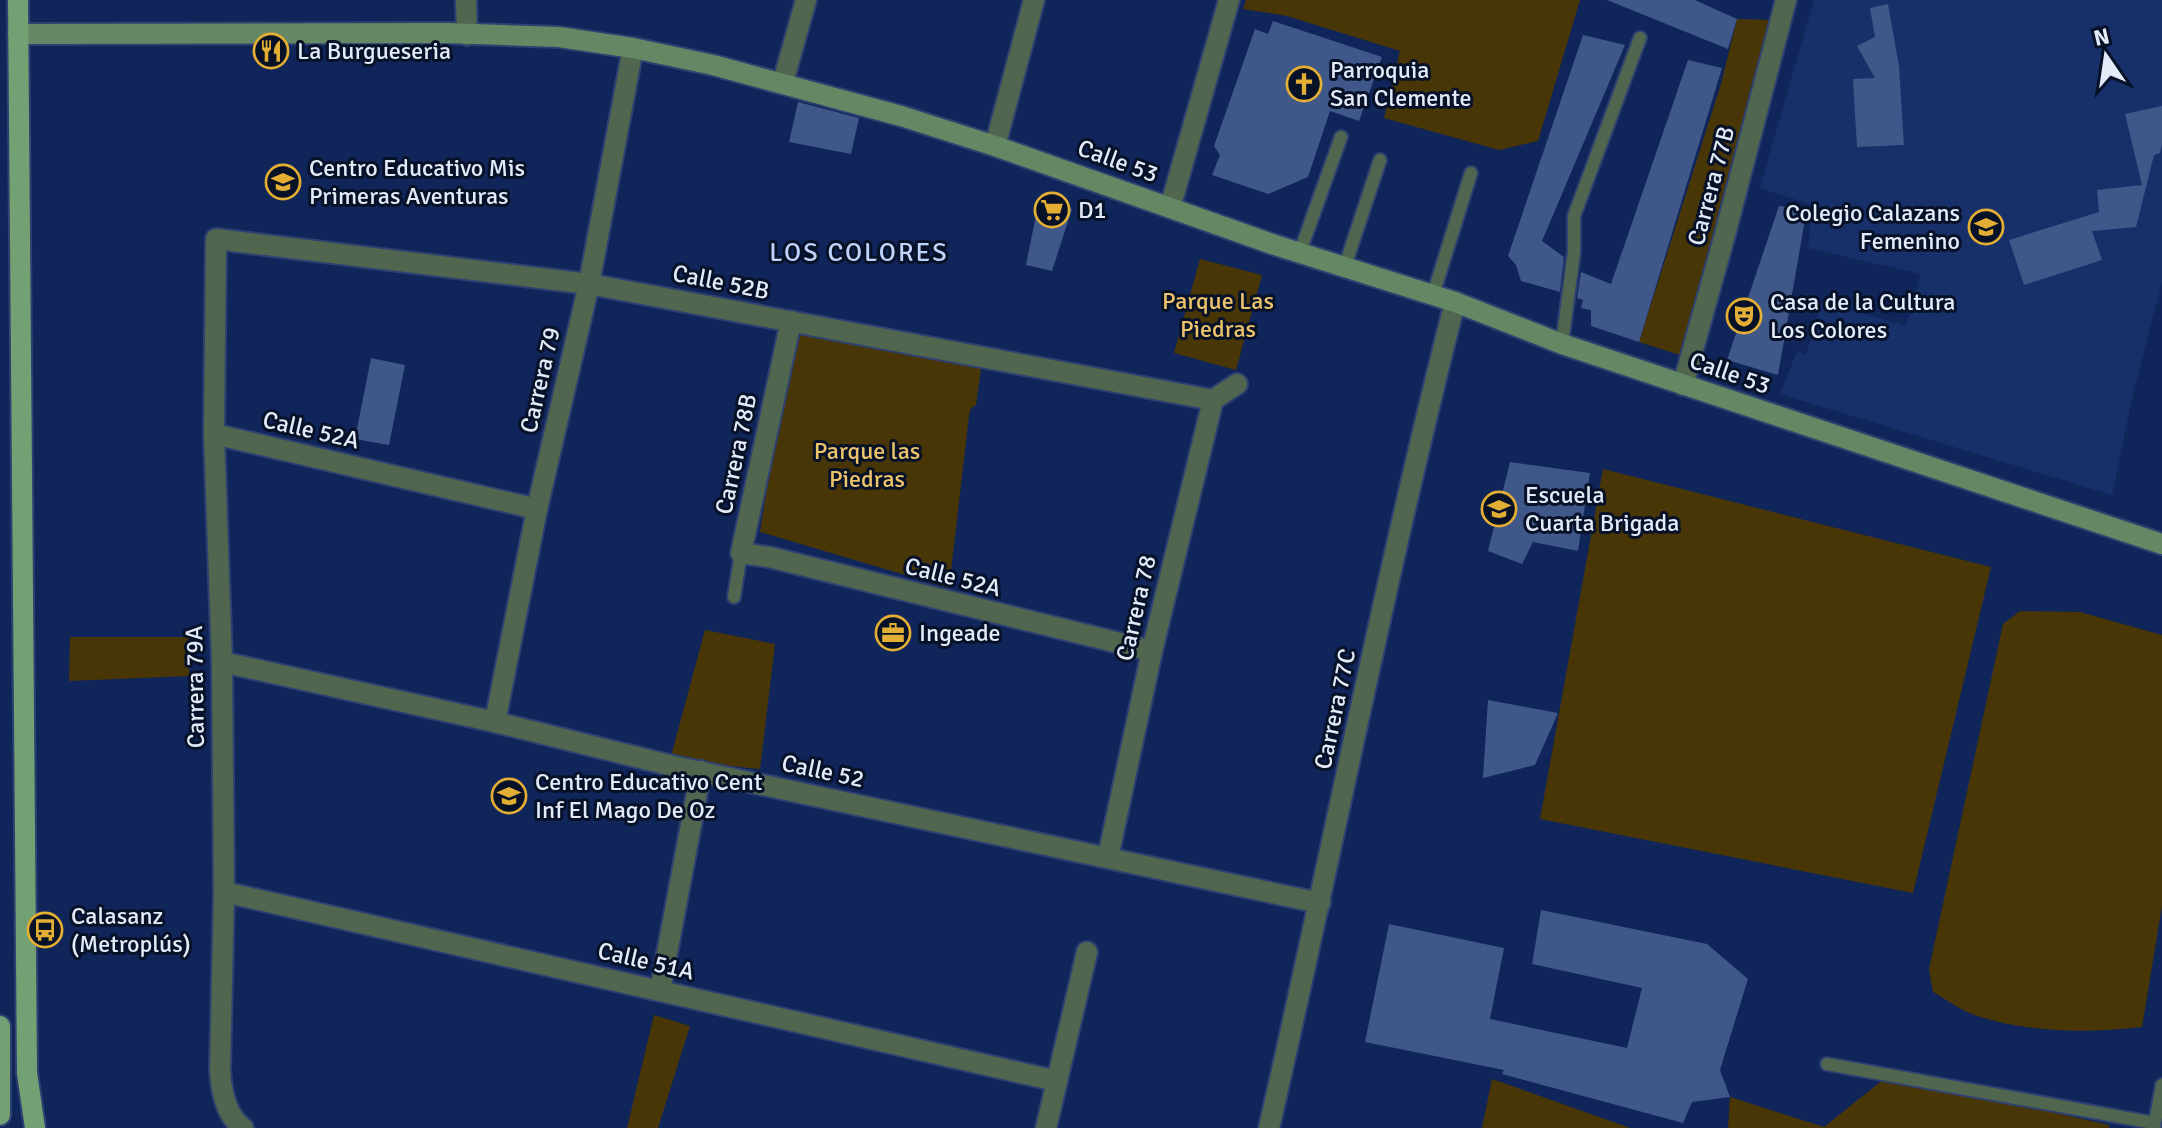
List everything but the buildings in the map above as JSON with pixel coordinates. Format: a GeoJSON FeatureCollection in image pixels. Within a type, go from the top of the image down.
{"type":"FeatureCollection","features":[{"type":"Feature","properties":{"kind":"main road"},"geometry":{"type":"LineString","coordinates":[[18,0],[27,1073],[35,1128]]}},
{"type":"Feature","properties":{"kind":"main road"},"geometry":{"type":"LineString","coordinates":[[0,1026],[0,1115]]}},
{"type":"Feature","properties":{"kind":"street"},"geometry":{"type":"LineString","coordinates":[[466,0],[467,35]]}},
{"type":"Feature","properties":{"kind":"street"},"geometry":{"type":"LineString","coordinates":[[783,82],[806,0]]}},
{"type":"Feature","properties":{"kind":"street"},"geometry":{"type":"LineString","coordinates":[[995,146],[1034,0]]}},
{"type":"Feature","properties":{"kind":"street"},"geometry":{"type":"LineString","coordinates":[[1170,208],[1229,0]]}},
{"type":"Feature","properties":{"kind":"street","name":"Carrera 77B"},"geometry":{"type":"LineString","coordinates":[[1683,385],[1786,0]]}},
{"type":"Feature","properties":{"kind":"street","name":"Calle 53"},"geometry":{"type":"LineString","coordinates":[[18,34],[559,37],[633,48],[783,82],[995,146],[1170,208],[1455,302],[1562,344],[2162,544]]}},
{"type":"Feature","properties":{"kind":"street","name":"Carrera 79"},"geometry":{"type":"LineString","coordinates":[[495,722],[537,509],[589,284],[633,48]]}},
{"type":"Feature","properties":{"kind":"street","name":"Calle 52B"},"geometry":{"type":"LineString","coordinates":[[216,239],[589,284],[1213,400]]}},
{"type":"Feature","properties":{"kind":"street","name":"Carrera 79A"},"geometry":{"type":"LineString","coordinates":[[216,239],[214,434],[222,662],[224,892],[221,1089],[227,1107],[243,1128]]}},
{"type":"Feature","properties":{"kind":"street","name":"Carrera 77C"},"geometry":{"type":"LineString","coordinates":[[1269,1128],[1403,514],[1455,302]]}},
{"type":"Feature","properties":{"kind":"street","name":"Carrera 78B"},"geometry":{"type":"LineString","coordinates":[[741,553],[791,321]]}},
{"type":"Feature","properties":{"kind":"street"},"geometry":{"type":"LineString","coordinates":[[1213,400],[1237,384]]}},
{"type":"Feature","properties":{"kind":"street","name":"Carrera 78"},"geometry":{"type":"LineString","coordinates":[[1108,857],[1152,651],[1213,400]]}},
{"type":"Feature","properties":{"kind":"street","name":"Calle 52A"},"geometry":{"type":"LineString","coordinates":[[214,434],[537,509]]}},
{"type":"Feature","properties":{"kind":"street","name":"Calle 52A"},"geometry":{"type":"LineString","coordinates":[[741,553],[769,557],[1152,651]]}},
{"type":"Feature","properties":{"kind":"street","name":"Calle 52"},"geometry":{"type":"LineString","coordinates":[[222,662],[495,722],[673,766],[1320,903]]}},
{"type":"Feature","properties":{"kind":"street"},"geometry":{"type":"LineString","coordinates":[[660,991],[701,771]]}},
{"type":"Feature","properties":{"kind":"street","name":"Calle 51A"},"geometry":{"type":"LineString","coordinates":[[224,892],[1057,1081]]}},
{"type":"Feature","properties":{"kind":"street"},"geometry":{"type":"LineString","coordinates":[[1046,1128],[1087,952]]}},
{"type":"Feature","properties":{"kind":"lane"},"geometry":{"type":"LineString","coordinates":[[1562,344],[1574,252],[1574,216],[1640,38]]}},
{"type":"Feature","properties":{"kind":"lane"},"geometry":{"type":"LineString","coordinates":[[1300,252],[1341,137]]}},
{"type":"Feature","properties":{"kind":"lane"},"geometry":{"type":"LineString","coordinates":[[1345,266],[1380,160]]}},
{"type":"Feature","properties":{"kind":"lane"},"geometry":{"type":"LineString","coordinates":[[1433,295],[1471,173]]}},
{"type":"Feature","properties":{"kind":"lane","name":"Carrera 78B"},"geometry":{"type":"LineString","coordinates":[[734,597],[741,553]]}},
{"type":"Feature","properties":{"kind":"lane"},"geometry":{"type":"LineString","coordinates":[[1827,1064],[2154,1126],[2162,1085]]}},
{"type":"Feature","properties":{"kind":"shaded area","name":"Colegio Calazans Femenino"},"geometry":{"type":"Polygon","coordinates":[[[1814,0],[2162,0],[2162,283],[2133,394],[2112,495],[1780,394],[1797,351],[1806,355],[1822,302],[1906,326],[1921,274],[1808,248],[1813,205],[1760,188],[1814,0]]]}},
{"type":"Feature","properties":{"kind":"green space"},"geometry":{"type":"Polygon","coordinates":[[[1246,0],[1580,0],[1538,141],[1499,150],[1384,118],[1400,51],[1287,16],[1243,9],[1246,0]]]}},
{"type":"Feature","properties":{"kind":"green space"},"geometry":{"type":"Polygon","coordinates":[[[1737,19],[1771,20],[1683,356],[1639,342],[1721,84],[1737,19]]]}},
{"type":"Feature","properties":{"kind":"green space","name":"Parque Las Piedras"},"geometry":{"type":"Polygon","coordinates":[[[1200,259],[1262,275],[1236,370],[1174,353],[1200,259]]]}},
{"type":"Feature","properties":{"kind":"green space","name":"Parque las Piedras"},"geometry":{"type":"Polygon","coordinates":[[[791,333],[982,361],[976,405],[971,408],[969,416],[949,588],[760,532],[791,333]]]}},
{"type":"Feature","properties":{"kind":"green space"},"geometry":{"type":"Polygon","coordinates":[[[1603,469],[1991,567],[1913,893],[1540,819],[1603,469]]]}},
{"type":"Feature","properties":{"kind":"green space"},"geometry":{"type":"Polygon","coordinates":[[[2020,611],[2080,612],[2162,635],[2162,906],[2142,1027],[2080,1031],[2017,1026],[1971,1014],[1933,992],[1929,969],[2003,624],[2020,611]]]}},
{"type":"Feature","properties":{"kind":"green space"},"geometry":{"type":"Polygon","coordinates":[[[705,630],[775,644],[760,769],[670,760],[705,630]]]}},
{"type":"Feature","properties":{"kind":"green space"},"geometry":{"type":"Polygon","coordinates":[[[70,637],[189,637],[189,676],[69,681],[70,637]]]}},
{"type":"Feature","properties":{"kind":"green space"},"geometry":{"type":"Polygon","coordinates":[[[654,1015],[690,1026],[658,1128],[627,1128],[654,1015]]]}},
{"type":"Feature","properties":{"kind":"green space"},"geometry":{"type":"Polygon","coordinates":[[[1889,1075],[2109,1125],[2109,1128],[1728,1128],[1730,1097],[1824,1127],[1889,1075]]]}},
{"type":"Feature","properties":{"kind":"green space"},"geometry":{"type":"Polygon","coordinates":[[[1492,1079],[1630,1128],[1482,1128],[1492,1079]]]}},
{"type":"Feature","properties":{"kind":"place","name":"La Burgueseria"},"geometry":{"type":"Point","coordinates":[271,51]}},
{"type":"Feature","properties":{"kind":"place","name":"Parroquia San Clemente"},"geometry":{"type":"Point","coordinates":[1304,84]}},
{"type":"Feature","properties":{"kind":"place","name":"Centro Educativo Mis Primeras Aventuras"},"geometry":{"type":"Point","coordinates":[283,182]}},
{"type":"Feature","properties":{"kind":"place","name":"D1"},"geometry":{"type":"Point","coordinates":[1052,210]}},
{"type":"Feature","properties":{"kind":"place","name":"Colegio Calazans Femenino"},"geometry":{"type":"Point","coordinates":[1986,227]}},
{"type":"Feature","properties":{"kind":"place","name":"Casa de la Cultura Los Colores"},"geometry":{"type":"Point","coordinates":[1744,316]}},
{"type":"Feature","properties":{"kind":"place","name":"Escuela Cuarta Brigada"},"geometry":{"type":"Point","coordinates":[1499,509]}},
{"type":"Feature","properties":{"kind":"place","name":"Ingeade"},"geometry":{"type":"Point","coordinates":[893,633]}},
{"type":"Feature","properties":{"kind":"place","name":"Centro Educativo Cent Inf El Mago De Oz"},"geometry":{"type":"Point","coordinates":[509,796]}},
{"type":"Feature","properties":{"kind":"place","name":"Calasanz (Metroplús)"},"geometry":{"type":"Point","coordinates":[45,930]}},
{"type":"Feature","properties":{"kind":"district","name":"LOS COLORES"},"geometry":{"type":"Point","coordinates":[859,253]}}]}
